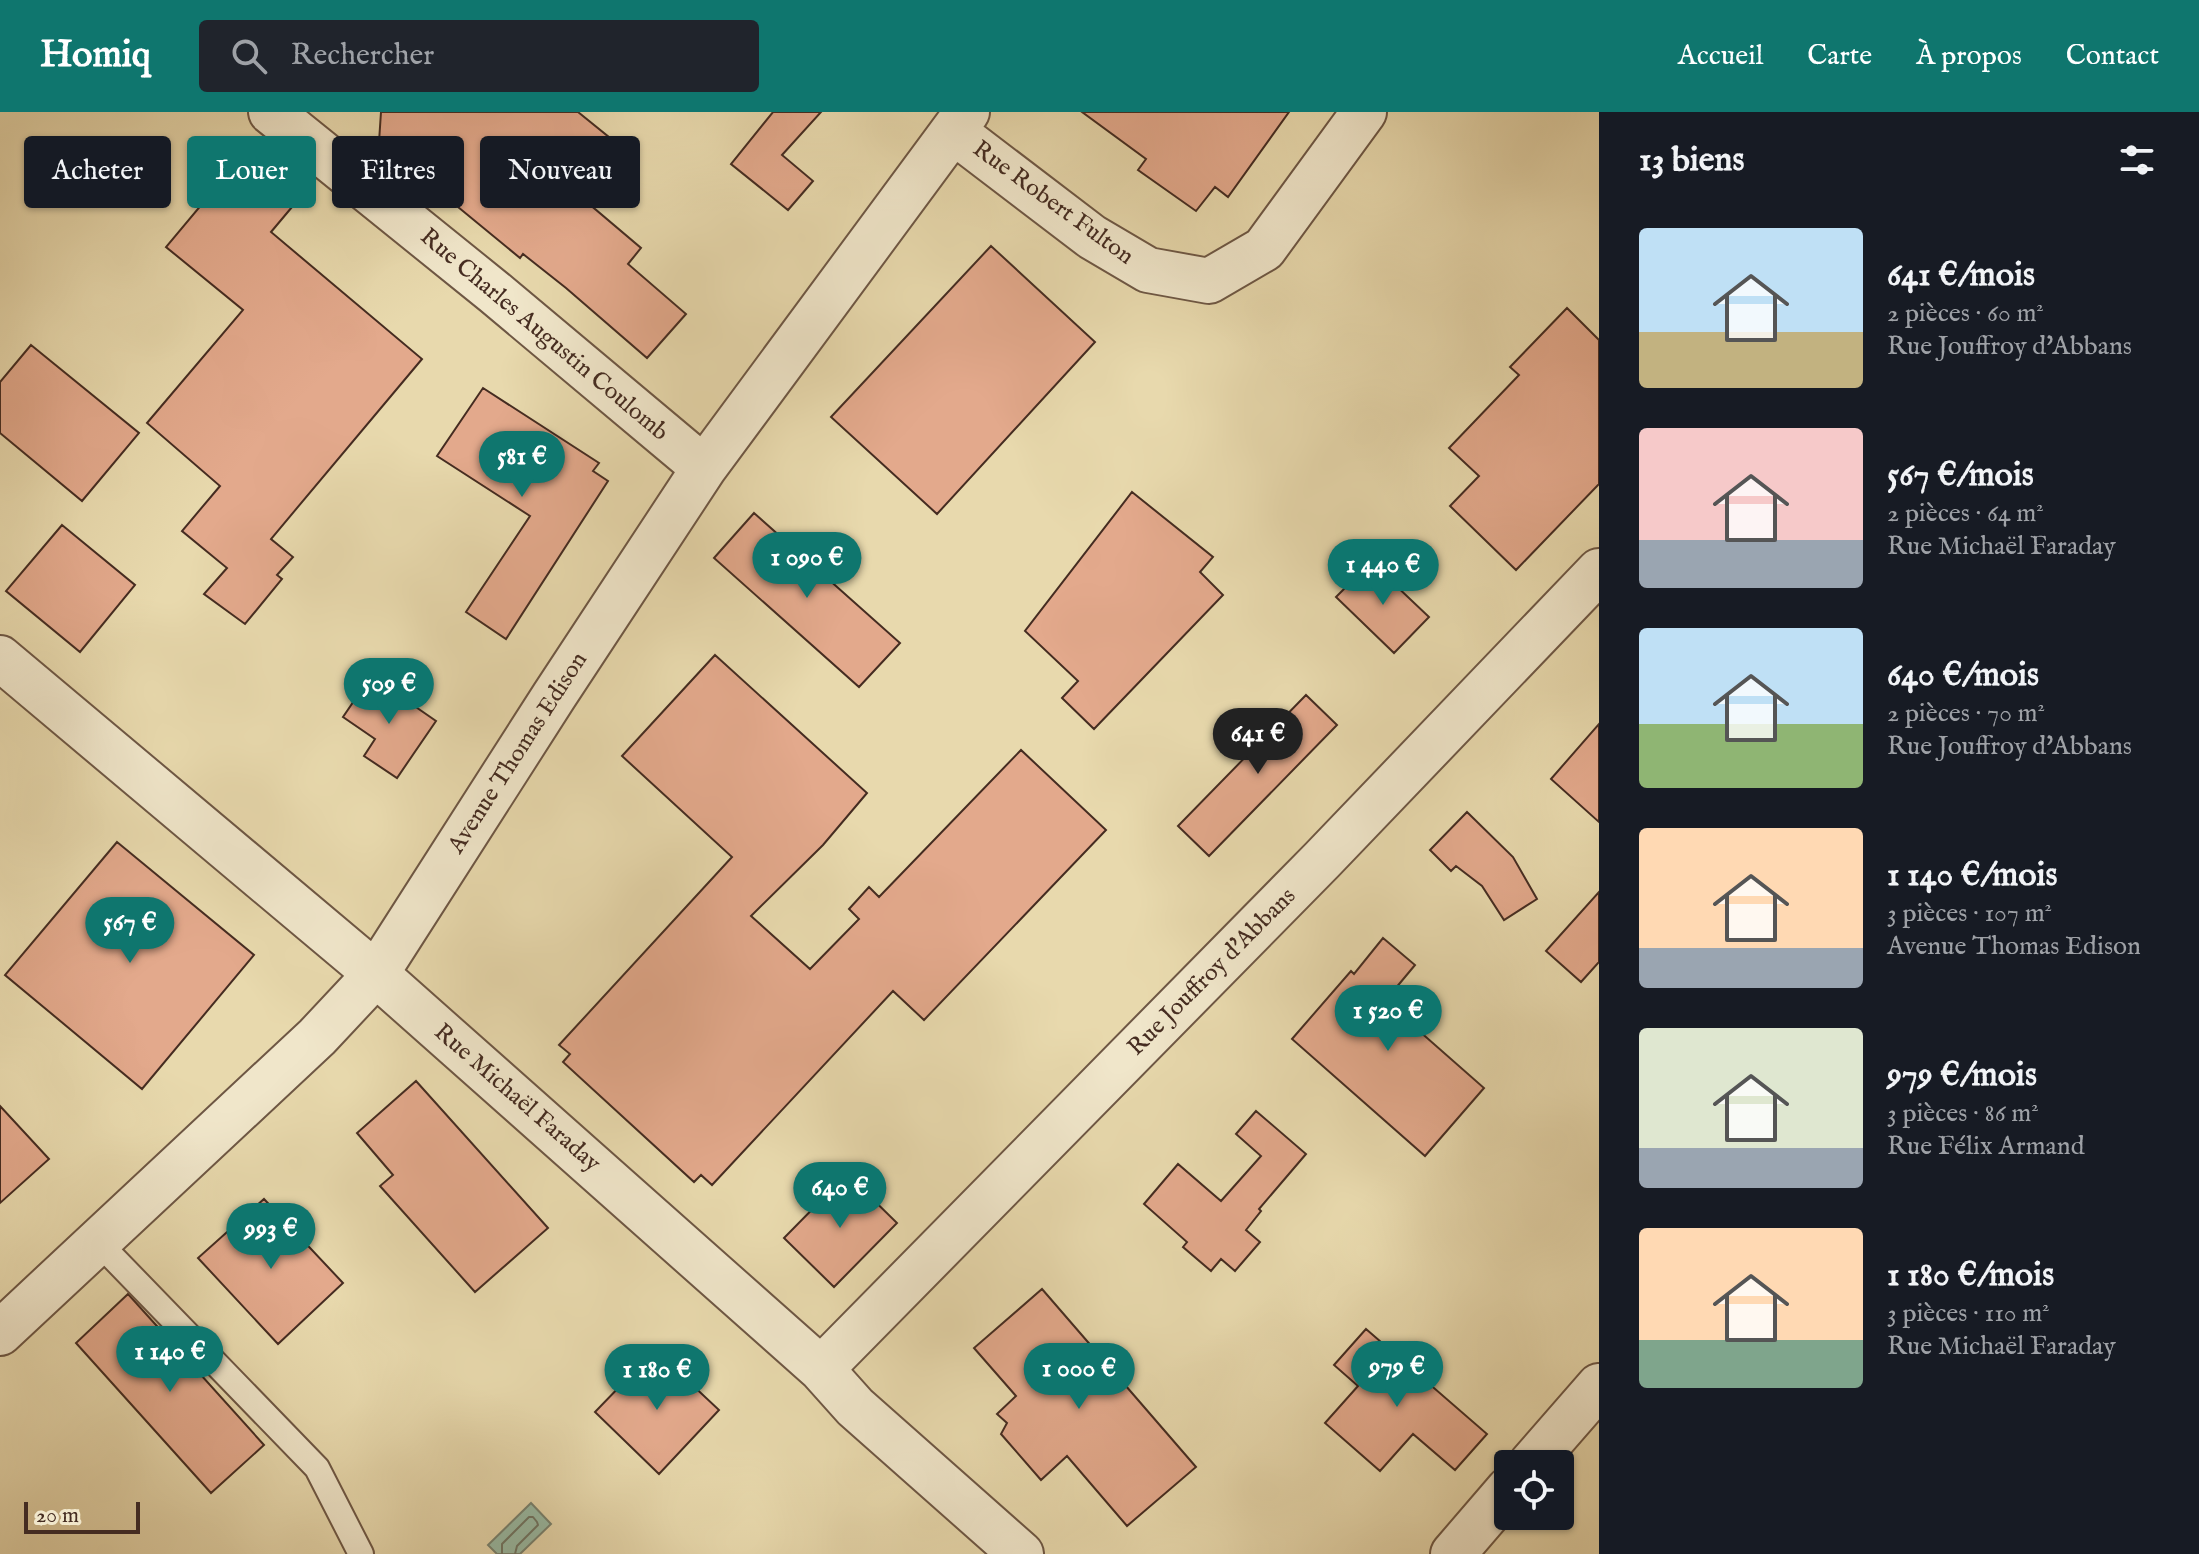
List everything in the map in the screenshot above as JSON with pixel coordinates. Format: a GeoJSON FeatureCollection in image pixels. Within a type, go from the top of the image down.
{"type":"FeatureCollection","features":[{"type":"Feature","properties":{"kind":"street","name":"Rue Robert Fulton"},"geometry":{"type":"LineString","coordinates":[[960,122],[1092,237],[1148,270],[1209,281],[1264,249],[1364,112]]}},
{"type":"Feature","properties":{"kind":"street","name":"Rue Charles Augustin Coulomb"},"geometry":{"type":"LineString","coordinates":[[280,115],[704,468]]}},
{"type":"Feature","properties":{"kind":"street","name":"Avenue Thomas Edison"},"geometry":{"type":"LineString","coordinates":[[0,1333],[317,1037],[376,974],[704,468],[960,122]]}},
{"type":"Feature","properties":{"kind":"street","name":"Rue Jouffroy d'Abbans"},"geometry":{"type":"LineString","coordinates":[[821,1369],[1322,860],[1599,571]]}},
{"type":"Feature","properties":{"kind":"street","name":"Rue Michaël Faraday"},"geometry":{"type":"LineString","coordinates":[[0,658],[376,974],[821,1369],[855,1407],[1021,1554]]}},
{"type":"Feature","properties":{"kind":"street"},"geometry":{"type":"LineString","coordinates":[[1543,1450],[1599,1386]]}},
{"type":"Feature","properties":{"kind":"street"},"geometry":{"type":"LineString","coordinates":[[1453,1554],[1494,1506]]}},
{"type":"Feature","properties":{"kind":"lane"},"geometry":{"type":"LineString","coordinates":[[98,1242],[317,1468],[361,1554]]}},
{"type":"Feature","properties":{"kind":"water"},"geometry":{"type":"Polygon","coordinates":[[[531,1503],[551,1524],[520,1554],[497,1554],[488,1545],[531,1503]]]}},
{"type":"Feature","properties":{"kind":"building"},"geometry":{"type":"Polygon","coordinates":[[[381,112],[578,112],[608,136],[480,136],[480,208],[594,208],[641,248],[628,264],[686,314],[647,358],[566,288],[523,254],[520,258],[459,208],[464,208],[464,136],[379,136],[381,112]]]}},
{"type":"Feature","properties":{"kind":"building"},"geometry":{"type":"Polygon","coordinates":[[[773,112],[821,112],[782,155],[813,181],[788,210],[731,164],[773,112]]]}},
{"type":"Feature","properties":{"kind":"building"},"geometry":{"type":"Polygon","coordinates":[[[1082,112],[1289,112],[1228,197],[1215,187],[1196,211],[1138,170],[1146,159],[1082,112]]]}},
{"type":"Feature","properties":{"kind":"building"},"geometry":{"type":"Polygon","coordinates":[[[199,208],[291,208],[271,232],[422,359],[271,539],[293,557],[277,575],[282,579],[245,624],[204,594],[227,568],[182,531],[220,486],[147,423],[243,310],[166,247],[199,208]]]}},
{"type":"Feature","properties":{"kind":"building"},"geometry":{"type":"Polygon","coordinates":[[[991,246],[1095,342],[937,514],[831,417],[991,246]]]}},
{"type":"Feature","properties":{"kind":"building"},"geometry":{"type":"Polygon","coordinates":[[[1567,308],[1599,340],[1599,484],[1516,570],[1450,506],[1479,476],[1449,448],[1519,375],[1510,367],[1567,308]]]}},
{"type":"Feature","properties":{"kind":"building"},"geometry":{"type":"Polygon","coordinates":[[[31,345],[139,433],[82,501],[0,433],[0,382],[31,345]]]}},
{"type":"Feature","properties":{"kind":"building"},"geometry":{"type":"Polygon","coordinates":[[[483,388],[599,463],[593,471],[608,481],[506,639],[466,612],[530,516],[437,456],[483,388]]]}},
{"type":"Feature","properties":{"kind":"building"},"geometry":{"type":"Polygon","coordinates":[[[1132,492],[1213,557],[1200,572],[1223,595],[1094,729],[1062,698],[1078,681],[1025,631],[1132,492]]]}},
{"type":"Feature","properties":{"kind":"building"},"geometry":{"type":"Polygon","coordinates":[[[754,513],[900,643],[859,687],[714,558],[754,513]]]}},
{"type":"Feature","properties":{"kind":"building"},"geometry":{"type":"Polygon","coordinates":[[[62,525],[135,585],[80,652],[6,591],[62,525]]]}},
{"type":"Feature","properties":{"kind":"building"},"geometry":{"type":"Polygon","coordinates":[[[1371,562],[1429,617],[1394,653],[1336,597],[1371,562]]]}},
{"type":"Feature","properties":{"kind":"building"},"geometry":{"type":"Polygon","coordinates":[[[715,655],[867,793],[823,845],[751,916],[810,969],[859,919],[849,909],[869,887],[879,897],[1021,750],[1106,830],[924,1020],[893,991],[712,1185],[701,1175],[694,1182],[563,1062],[570,1054],[559,1045],[732,857],[622,756],[715,655]]]}},
{"type":"Feature","properties":{"kind":"building"},"geometry":{"type":"Polygon","coordinates":[[[371,676],[436,721],[397,778],[364,756],[375,739],[343,717],[371,676]]]}},
{"type":"Feature","properties":{"kind":"building"},"geometry":{"type":"Polygon","coordinates":[[[1306,695],[1337,725],[1209,856],[1178,826],[1306,695]]]}},
{"type":"Feature","properties":{"kind":"building"},"geometry":{"type":"Polygon","coordinates":[[[1599,724],[1599,822],[1551,779],[1599,724]]]}},
{"type":"Feature","properties":{"kind":"building"},"geometry":{"type":"Polygon","coordinates":[[[1467,812],[1513,857],[1537,899],[1504,920],[1482,886],[1456,866],[1451,871],[1430,850],[1467,812]]]}},
{"type":"Feature","properties":{"kind":"building"},"geometry":{"type":"Polygon","coordinates":[[[117,842],[254,955],[142,1089],[5,975],[117,842]]]}},
{"type":"Feature","properties":{"kind":"building"},"geometry":{"type":"Polygon","coordinates":[[[1599,892],[1599,962],[1581,982],[1546,951],[1599,892]]]}},
{"type":"Feature","properties":{"kind":"building"},"geometry":{"type":"Polygon","coordinates":[[[1383,938],[1415,965],[1385,1001],[1484,1088],[1425,1156],[1292,1039],[1351,971],[1354,974],[1383,938]]]}},
{"type":"Feature","properties":{"kind":"building"},"geometry":{"type":"Polygon","coordinates":[[[416,1081],[548,1228],[475,1292],[380,1186],[393,1175],[357,1133],[416,1081]]]}},
{"type":"Feature","properties":{"kind":"building"},"geometry":{"type":"Polygon","coordinates":[[[0,1106],[49,1159],[0,1203],[0,1106]]]}},
{"type":"Feature","properties":{"kind":"building"},"geometry":{"type":"Polygon","coordinates":[[[1256,1111],[1306,1154],[1259,1209],[1261,1211],[1246,1230],[1260,1242],[1235,1271],[1221,1259],[1211,1271],[1183,1247],[1187,1242],[1144,1204],[1178,1164],[1221,1201],[1261,1156],[1236,1134],[1256,1111]]]}},
{"type":"Feature","properties":{"kind":"building"},"geometry":{"type":"Polygon","coordinates":[[[847,1174],[897,1223],[834,1287],[784,1238],[847,1174]]]}},
{"type":"Feature","properties":{"kind":"building"},"geometry":{"type":"Polygon","coordinates":[[[264,1199],[343,1283],[278,1344],[198,1258],[264,1199]]]}},
{"type":"Feature","properties":{"kind":"building"},"geometry":{"type":"Polygon","coordinates":[[[1042,1289],[1196,1467],[1127,1526],[1067,1456],[1041,1480],[1001,1434],[1007,1423],[997,1414],[1016,1396],[974,1348],[1042,1289]]]}},
{"type":"Feature","properties":{"kind":"building"},"geometry":{"type":"Polygon","coordinates":[[[128,1294],[264,1445],[211,1493],[76,1343],[128,1294]]]}},
{"type":"Feature","properties":{"kind":"building"},"geometry":{"type":"Polygon","coordinates":[[[1366,1329],[1487,1434],[1455,1470],[1413,1434],[1380,1471],[1325,1423],[1358,1386],[1334,1365],[1366,1329]]]}},
{"type":"Feature","properties":{"kind":"building"},"geometry":{"type":"Polygon","coordinates":[[[655,1350],[719,1410],[659,1474],[595,1412],[655,1350]]]}}]}
